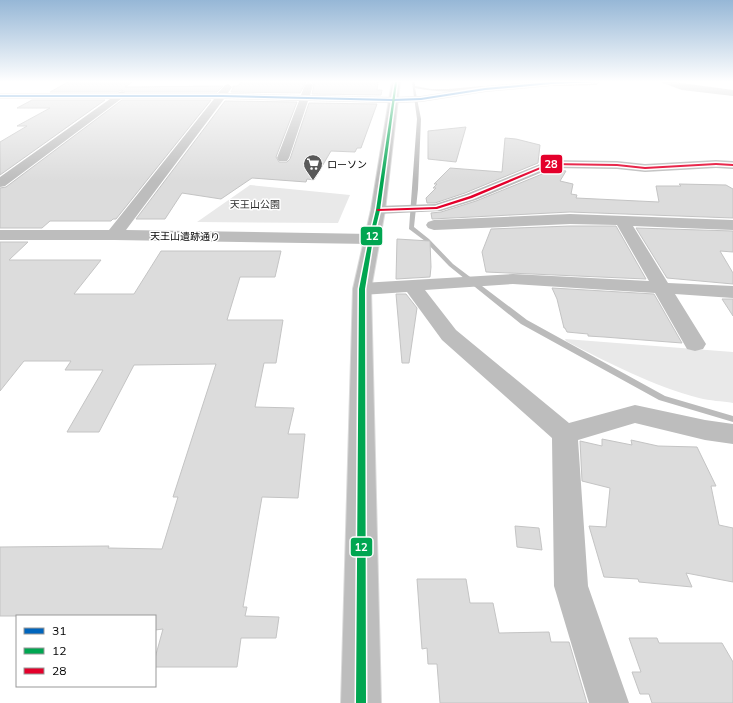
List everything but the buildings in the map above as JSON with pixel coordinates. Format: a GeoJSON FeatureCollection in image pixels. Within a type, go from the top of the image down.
{"type":"FeatureCollection","features":[{"type":"Feature","properties":{"kind":"street"},"geometry":{"type":"LineString","coordinates":[[0,182],[94,115]]}},
{"type":"Feature","properties":{"kind":"street"},"geometry":{"type":"LineString","coordinates":[[114,235],[207,115]]}},
{"type":"Feature","properties":{"kind":"street"},"geometry":{"type":"LineString","coordinates":[[283,158],[298,115]]}},
{"type":"Feature","properties":{"kind":"street"},"geometry":{"type":"LineString","coordinates":[[361,703],[362,289],[378,210],[392,115]]}},
{"type":"Feature","properties":{"kind":"street"},"geometry":{"type":"LineString","coordinates":[[434,225],[483,209],[550,164],[617,165],[645,168],[733,164]]}},
{"type":"Feature","properties":{"kind":"street"},"geometry":{"type":"LineString","coordinates":[[378,210],[436,208],[483,209],[570,219],[733,226]]}},
{"type":"Feature","properties":{"kind":"street"},"geometry":{"type":"LineString","coordinates":[[622,221],[695,344]]}},
{"type":"Feature","properties":{"kind":"street","name":"天王山遺跡通り"},"geometry":{"type":"LineString","coordinates":[[0,236],[114,235],[371,239]]}},
{"type":"Feature","properties":{"kind":"street"},"geometry":{"type":"LineString","coordinates":[[362,289],[513,279],[733,292]]}},
{"type":"Feature","properties":{"kind":"street"},"geometry":{"type":"LineString","coordinates":[[412,286],[449,335],[565,434],[570,586],[609,703]]}},
{"type":"Feature","properties":{"kind":"street"},"geometry":{"type":"LineString","coordinates":[[565,434],[635,414],[705,430],[733,434]]}},
{"type":"Feature","properties":{"kind":"green space","name":"天王山公園"},"geometry":{"type":"Polygon","coordinates":[[[250,185],[350,195],[338,223],[197,222],[250,185]]]}},
{"type":"Feature","properties":{"kind":"green space"},"geometry":{"type":"Polygon","coordinates":[[[565,339],[733,352],[733,403],[703,399],[649,381],[566,341],[565,339]]]}},
{"type":"Feature","properties":{"kind":"waterway"},"geometry":{"type":"LineString","coordinates":[[418,115],[415,189],[411,228],[427,240],[451,265],[524,322],[662,398],[733,419]]}},
{"type":"Feature","properties":{"kind":"transit line","name":"12"},"geometry":{"type":"LineString","coordinates":[[361,703],[362,289],[378,210],[391,115]]}},
{"type":"Feature","properties":{"kind":"transit line","name":"28"},"geometry":{"type":"LineString","coordinates":[[378,210],[436,208],[471,197],[550,164],[617,165],[645,168],[716,164],[733,165]]}},
{"type":"Feature","properties":{"kind":"place","name":"ローソン"},"geometry":{"type":"Point","coordinates":[313,181]}}]}
